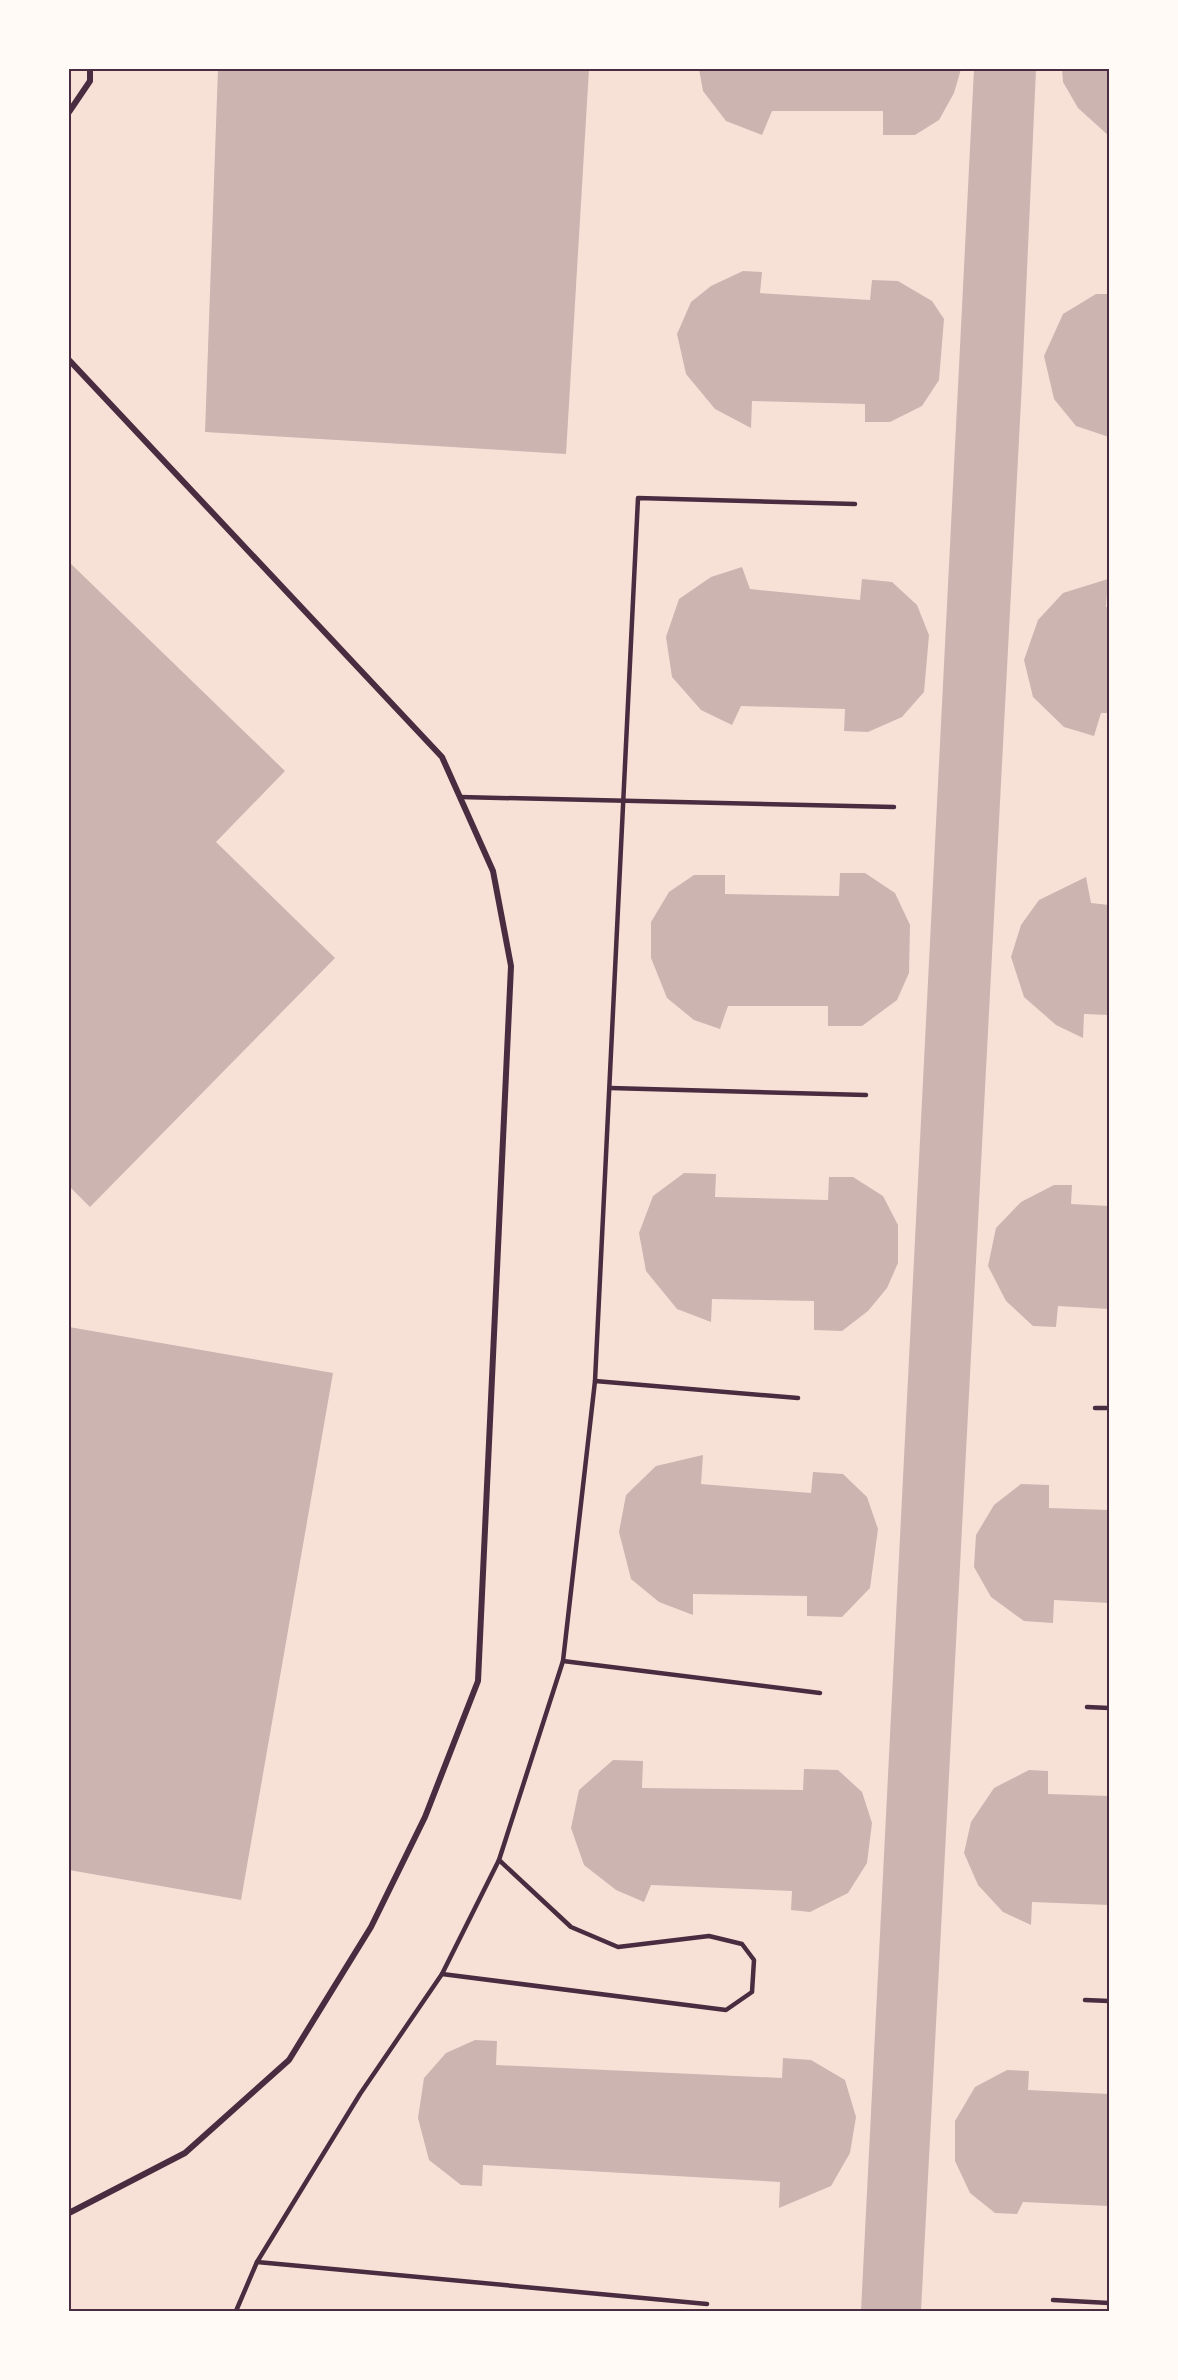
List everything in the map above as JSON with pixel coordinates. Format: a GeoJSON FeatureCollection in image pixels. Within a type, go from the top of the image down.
{"type":"FeatureCollection","features":[{"type":"Feature","properties":{"kind":"street"},"geometry":{"type":"LineString","coordinates":[[69,112],[90,81],[90,69]]}},
{"type":"Feature","properties":{"kind":"street"},"geometry":{"type":"LineString","coordinates":[[69,360],[442,757],[493,871],[512,966],[478,1681],[425,1817],[371,1927],[289,2060],[185,2153],[69,2213]]}},
{"type":"Feature","properties":{"kind":"lane"},"geometry":{"type":"LineString","coordinates":[[236,2311],[258,2262],[360,2094],[442,1974],[499,1860],[563,1660],[595,1381],[638,498],[855,504]]}},
{"type":"Feature","properties":{"kind":"lane"},"geometry":{"type":"LineString","coordinates":[[460,797],[894,807]]}},
{"type":"Feature","properties":{"kind":"lane"},"geometry":{"type":"LineString","coordinates":[[610,1088],[866,1095]]}},
{"type":"Feature","properties":{"kind":"lane"},"geometry":{"type":"LineString","coordinates":[[595,1381],[798,1398]]}},
{"type":"Feature","properties":{"kind":"lane"},"geometry":{"type":"LineString","coordinates":[[1095,1408],[1109,1408]]}},
{"type":"Feature","properties":{"kind":"lane"},"geometry":{"type":"LineString","coordinates":[[563,1660],[820,1693]]}},
{"type":"Feature","properties":{"kind":"lane"},"geometry":{"type":"LineString","coordinates":[[1087,1707],[1109,1708]]}},
{"type":"Feature","properties":{"kind":"lane"},"geometry":{"type":"LineString","coordinates":[[442,1974],[726,2010],[752,1992],[754,1960],[742,1944],[709,1936],[618,1947],[571,1927],[499,1860]]}},
{"type":"Feature","properties":{"kind":"lane"},"geometry":{"type":"LineString","coordinates":[[1085,2000],[1109,2001]]}},
{"type":"Feature","properties":{"kind":"lane"},"geometry":{"type":"LineString","coordinates":[[258,2262],[707,2304]]}},
{"type":"Feature","properties":{"kind":"lane"},"geometry":{"type":"LineString","coordinates":[[1053,2300],[1109,2303]]}},
{"type":"Feature","properties":{"kind":"building"},"geometry":{"type":"Polygon","coordinates":[[[218,69],[589,69],[566,454],[205,432],[218,69]]]}},
{"type":"Feature","properties":{"kind":"building"},"geometry":{"type":"Polygon","coordinates":[[[699,69],[961,69],[954,93],[939,120],[915,135],[883,135],[883,111],[772,111],[762,135],[726,121],[703,91],[699,69]]]}},
{"type":"Feature","properties":{"kind":"building"},"geometry":{"type":"Polygon","coordinates":[[[974,69],[1036,69],[1022,382],[921,2311],[861,2311],[974,69]]]}},
{"type":"Feature","properties":{"kind":"building"},"geometry":{"type":"Polygon","coordinates":[[[1062,69],[1109,69],[1109,136],[1078,108],[1063,82],[1062,69]]]}},
{"type":"Feature","properties":{"kind":"building"},"geometry":{"type":"Polygon","coordinates":[[[743,271],[762,272],[760,293],[870,300],[872,280],[898,281],[932,301],[944,319],[939,380],[922,406],[890,422],[865,422],[865,404],[752,401],[751,428],[715,409],[686,374],[677,334],[691,302],[711,286],[743,271]]]}},
{"type":"Feature","properties":{"kind":"building"},"geometry":{"type":"Polygon","coordinates":[[[1096,294],[1109,294],[1109,437],[1076,426],[1054,399],[1044,356],[1063,314],[1096,294]]]}},
{"type":"Feature","properties":{"kind":"building"},"geometry":{"type":"Polygon","coordinates":[[[69,562],[285,771],[216,842],[335,958],[90,1207],[69,1186],[69,562]]]}},
{"type":"Feature","properties":{"kind":"building"},"geometry":{"type":"Polygon","coordinates":[[[742,567],[750,589],[860,600],[862,579],[892,582],[917,605],[929,635],[924,692],[902,717],[868,732],[844,731],[845,709],[741,706],[732,725],[701,710],[672,677],[666,637],[679,599],[711,577],[742,567]]]}},
{"type":"Feature","properties":{"kind":"building"},"geometry":{"type":"Polygon","coordinates":[[[1108,579],[1106,607],[1109,607],[1109,713],[1101,713],[1094,736],[1064,727],[1033,697],[1024,660],[1038,620],[1063,593],[1108,579]]]}},
{"type":"Feature","properties":{"kind":"building"},"geometry":{"type":"Polygon","coordinates":[[[840,873],[865,873],[895,893],[910,925],[909,973],[897,1000],[862,1026],[828,1026],[828,1006],[728,1006],[720,1029],[694,1020],[667,998],[651,958],[651,922],[669,892],[694,875],[725,875],[725,894],[839,896],[840,873]]]}},
{"type":"Feature","properties":{"kind":"building"},"geometry":{"type":"Polygon","coordinates":[[[1086,877],[1091,903],[1109,905],[1109,1015],[1084,1014],[1083,1038],[1056,1025],[1024,997],[1011,957],[1021,925],[1039,900],[1086,877]]]}},
{"type":"Feature","properties":{"kind":"building"},"geometry":{"type":"Polygon","coordinates":[[[684,1173],[716,1174],[715,1197],[828,1200],[829,1177],[853,1177],[883,1196],[898,1225],[898,1263],[887,1288],[868,1311],[842,1331],[814,1330],[814,1301],[712,1299],[711,1322],[677,1309],[646,1271],[639,1233],[653,1196],[684,1173]]]}},
{"type":"Feature","properties":{"kind":"building"},"geometry":{"type":"Polygon","coordinates":[[[1054,1185],[1072,1185],[1071,1204],[1109,1206],[1109,1309],[1058,1306],[1056,1327],[1033,1326],[1006,1301],[988,1266],[996,1228],[1021,1202],[1054,1185]]]}},
{"type":"Feature","properties":{"kind":"building"},"geometry":{"type":"Polygon","coordinates":[[[69,1327],[333,1373],[241,1900],[69,1870],[69,1327]]]}},
{"type":"Feature","properties":{"kind":"building"},"geometry":{"type":"Polygon","coordinates":[[[703,1455],[701,1484],[811,1493],[813,1472],[843,1474],[867,1497],[878,1529],[870,1588],[842,1617],[807,1616],[807,1596],[693,1594],[693,1615],[659,1602],[631,1579],[619,1532],[626,1495],[656,1466],[703,1455]]]}},
{"type":"Feature","properties":{"kind":"building"},"geometry":{"type":"Polygon","coordinates":[[[1021,1484],[1049,1485],[1049,1508],[1109,1510],[1109,1603],[1054,1600],[1053,1623],[1024,1621],[991,1597],[974,1567],[976,1535],[994,1505],[1021,1484]]]}},
{"type":"Feature","properties":{"kind":"building"},"geometry":{"type":"Polygon","coordinates":[[[613,1760],[643,1761],[642,1788],[803,1790],[804,1769],[838,1770],[862,1792],[872,1823],[867,1863],[848,1893],[810,1912],[791,1910],[792,1891],[651,1885],[644,1902],[616,1890],[584,1865],[571,1828],[579,1790],[613,1760]]]}},
{"type":"Feature","properties":{"kind":"building"},"geometry":{"type":"Polygon","coordinates":[[[1029,1770],[1048,1771],[1048,1794],[1109,1796],[1109,1905],[1032,1902],[1031,1925],[1003,1912],[978,1885],[964,1853],[971,1822],[994,1788],[1029,1770]]]}},
{"type":"Feature","properties":{"kind":"building"},"geometry":{"type":"Polygon","coordinates":[[[475,2040],[497,2041],[496,2065],[782,2078],[783,2058],[811,2060],[845,2080],[856,2117],[850,2153],[831,2186],[779,2208],[780,2182],[483,2165],[482,2186],[461,2185],[429,2160],[418,2118],[424,2078],[446,2053],[475,2040]]]}},
{"type":"Feature","properties":{"kind":"building"},"geometry":{"type":"Polygon","coordinates":[[[1007,2070],[1029,2071],[1028,2090],[1109,2094],[1109,2206],[1023,2202],[1017,2214],[995,2213],[970,2193],[955,2161],[955,2121],[975,2087],[1007,2070]]]}}]}
